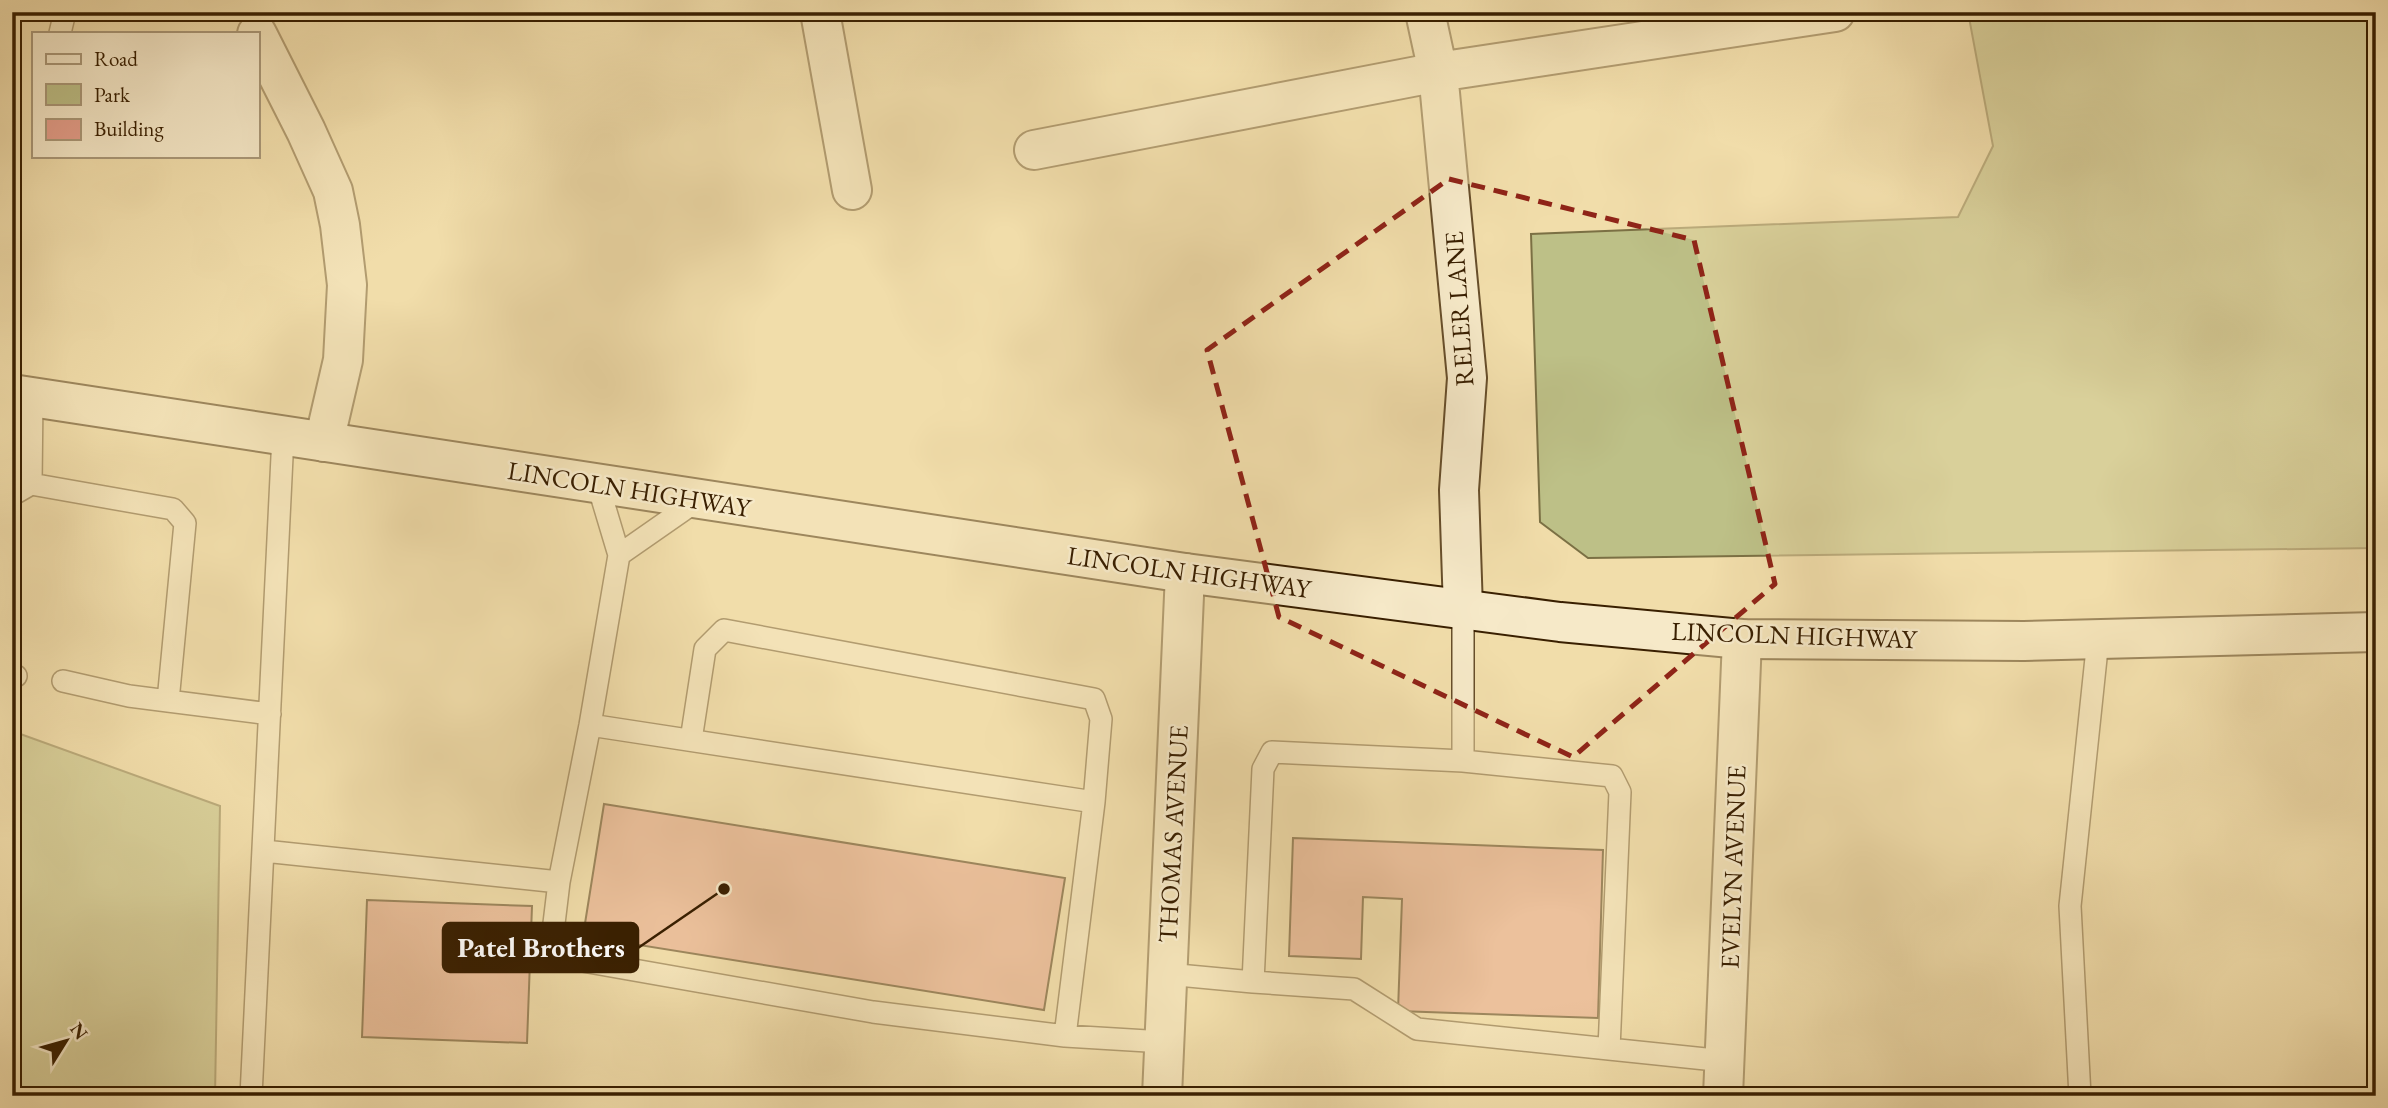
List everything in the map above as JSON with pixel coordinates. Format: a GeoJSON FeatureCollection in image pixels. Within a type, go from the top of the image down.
{"type":"FeatureCollection","features":[{"type":"Feature","properties":{"kind":"street"},"geometry":{"type":"LineString","coordinates":[[246,12],[256,32]]}},
{"type":"Feature","properties":{"kind":"street"},"geometry":{"type":"LineString","coordinates":[[820,12],[852,190]]}},
{"type":"Feature","properties":{"kind":"street","name":"RELER LANE"},"geometry":{"type":"LineString","coordinates":[[1425,12],[1438,72],[1467,378],[1459,490],[1463,608]]}},
{"type":"Feature","properties":{"kind":"street"},"geometry":{"type":"LineString","coordinates":[[1034,150],[1438,72],[1835,12]]}},
{"type":"Feature","properties":{"kind":"street"},"geometry":{"type":"LineString","coordinates":[[259,38],[333,191],[340,225],[347,285],[343,360],[324,442]]}},
{"type":"Feature","properties":{"kind":"street","name":"LINCOLN HIGHWAY"},"geometry":{"type":"LineString","coordinates":[[22,396],[1185,573],[1560,622],[1742,639],[2098,639],[2376,632]]}},
{"type":"Feature","properties":{"kind":"street","name":"THOMAS AVENUE"},"geometry":{"type":"LineString","coordinates":[[1162,1096],[1185,573]]}},
{"type":"Feature","properties":{"kind":"street","name":"EVELYN AVENUE"},"geometry":{"type":"LineString","coordinates":[[1724,1078],[1742,639]]}},
{"type":"Feature","properties":{"kind":"lane"},"geometry":{"type":"LineString","coordinates":[[60,32],[65,12]]}},
{"type":"Feature","properties":{"kind":"lane"},"geometry":{"type":"LineString","coordinates":[[22,396],[32,484]]}},
{"type":"Feature","properties":{"kind":"lane"},"geometry":{"type":"LineString","coordinates":[[251,1096],[284,436]]}},
{"type":"Feature","properties":{"kind":"lane"},"geometry":{"type":"LineString","coordinates":[[12,495],[32,484],[173,509],[185,523],[168,701]]}},
{"type":"Feature","properties":{"kind":"lane"},"geometry":{"type":"LineString","coordinates":[[598,485],[620,555],[559,882],[552,940],[560,957],[873,1012],[1065,1036],[1164,1042]]}},
{"type":"Feature","properties":{"kind":"lane"},"geometry":{"type":"LineString","coordinates":[[620,555],[698,500]]}},
{"type":"Feature","properties":{"kind":"lane"},"geometry":{"type":"LineString","coordinates":[[1463,608],[1463,761]]}},
{"type":"Feature","properties":{"kind":"lane"},"geometry":{"type":"LineString","coordinates":[[691,740],[705,649],[724,630],[1094,699],[1101,719],[1094,802],[1065,1036]]}},
{"type":"Feature","properties":{"kind":"lane"},"geometry":{"type":"LineString","coordinates":[[2080,1096],[2070,906],[2098,639]]}},
{"type":"Feature","properties":{"kind":"lane"},"geometry":{"type":"LineString","coordinates":[[64,681],[129,696],[270,714]]}},
{"type":"Feature","properties":{"kind":"lane"},"geometry":{"type":"LineString","coordinates":[[590,725],[1094,802]]}},
{"type":"Feature","properties":{"kind":"lane"},"geometry":{"type":"LineString","coordinates":[[1253,982],[1263,769],[1272,752],[1463,761],[1612,776],[1620,792],[1609,1049]]}},
{"type":"Feature","properties":{"kind":"lane"},"geometry":{"type":"LineString","coordinates":[[264,851],[559,882]]}},
{"type":"Feature","properties":{"kind":"lane"},"geometry":{"type":"LineString","coordinates":[[1167,974],[1354,989],[1417,1029],[1609,1049],[1724,1078]]}},
{"type":"Feature","properties":{"kind":"highlighted area"},"geometry":{"type":"Polygon","coordinates":[[[1449,179],[1694,240],[1775,584],[1573,757],[1279,617],[1207,350],[1449,179]]]}},
{"type":"Feature","properties":{"kind":"green space"},"geometry":{"type":"Polygon","coordinates":[[[1968,12],[2376,12],[2376,548],[1588,558],[1540,522],[1531,234],[1958,217],[1993,146],[1968,12]]]}},
{"type":"Feature","properties":{"kind":"green space"},"geometry":{"type":"Polygon","coordinates":[[[12,731],[220,806],[215,1096],[12,1096],[12,731]]]}},
{"type":"Feature","properties":{"kind":"building"},"geometry":{"type":"Polygon","coordinates":[[[604,804],[1065,878],[1044,1010],[583,936],[604,804]]]}},
{"type":"Feature","properties":{"kind":"building"},"geometry":{"type":"Polygon","coordinates":[[[1293,838],[1603,850],[1598,1018],[1398,1011],[1402,899],[1363,897],[1361,959],[1289,956],[1293,838]]]}},
{"type":"Feature","properties":{"kind":"building"},"geometry":{"type":"Polygon","coordinates":[[[367,900],[532,906],[527,1043],[362,1037],[367,900]]]}},
{"type":"Feature","properties":{"kind":"place","name":"Patel Brothers"},"geometry":{"type":"Point","coordinates":[724,889]}}]}
